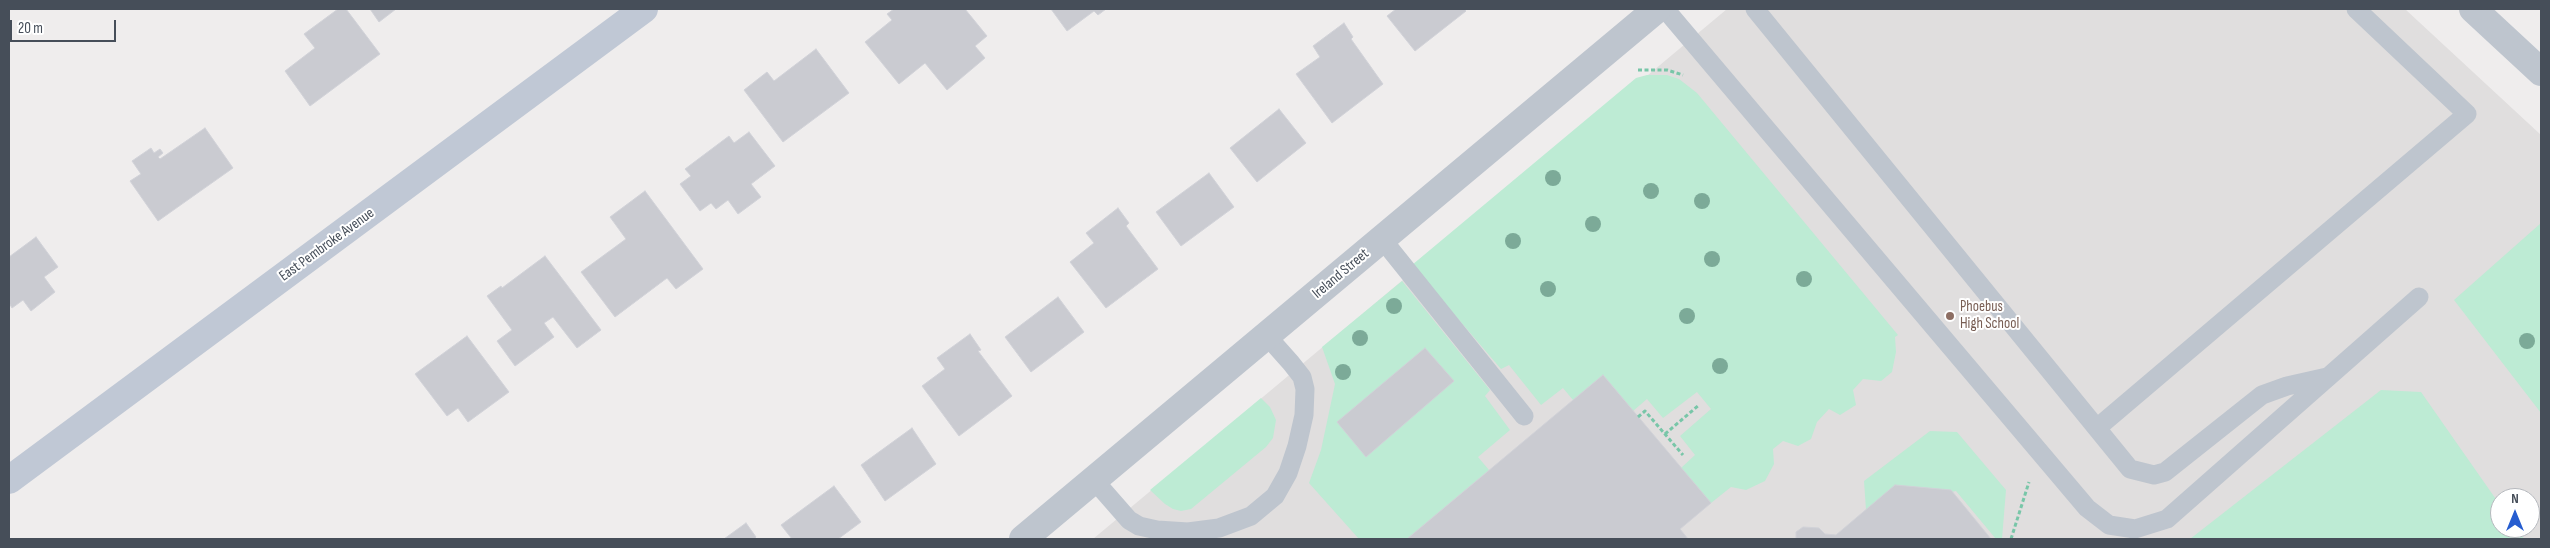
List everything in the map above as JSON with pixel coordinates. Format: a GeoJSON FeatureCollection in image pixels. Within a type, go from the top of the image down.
{"type":"FeatureCollection","features":[{"type":"Feature","properties":{"kind":"main road","name":"East Pembroke Avenue"},"geometry":{"type":"LineString","coordinates":[[9,480],[644,9]]}},
{"type":"Feature","properties":{"kind":"street","name":"Ireland Street"},"geometry":{"type":"LineString","coordinates":[[1024,539],[1657,9]]}},
{"type":"Feature","properties":{"kind":"street"},"geometry":{"type":"LineString","coordinates":[[2473,9],[2541,72]]}},
{"type":"Feature","properties":{"kind":"lane"},"geometry":{"type":"LineString","coordinates":[[1665,9],[2087,508],[2109,525],[2135,529],[2167,518],[2419,297]]}},
{"type":"Feature","properties":{"kind":"lane"},"geometry":{"type":"LineString","coordinates":[[2097,428],[2467,114],[2356,9]]}},
{"type":"Feature","properties":{"kind":"lane"},"geometry":{"type":"LineString","coordinates":[[1763,12],[2130,469],[2154,475],[2165,472],[2262,395],[2287,386],[2329,377]]}},
{"type":"Feature","properties":{"kind":"lane"},"geometry":{"type":"LineString","coordinates":[[1382,239],[1524,416]]}},
{"type":"Feature","properties":{"kind":"lane"},"geometry":{"type":"LineString","coordinates":[[1094,480],[1129,520],[1139,526],[1157,530],[1188,532],[1220,528],[1251,516],[1275,496],[1288,473],[1304,415],[1305,389],[1302,377],[1267,336]]}},
{"type":"Feature","properties":{"kind":"path"},"geometry":{"type":"LineString","coordinates":[[1665,434],[1699,405]]}},
{"type":"Feature","properties":{"kind":"path"},"geometry":{"type":"LineString","coordinates":[[1638,417],[1645,411],[1683,455]]}},
{"type":"Feature","properties":{"kind":"path"},"geometry":{"type":"LineString","coordinates":[[2011,539],[2030,479]]}},
{"type":"Feature","properties":{"kind":"shaded area","name":"Phoebus High School"},"geometry":{"type":"Polygon","coordinates":[[[1727,9],[2405,9],[2541,135],[2541,539],[1093,539],[1727,9]]]}},
{"type":"Feature","properties":{"kind":"green space"},"geometry":{"type":"Polygon","coordinates":[[[1647,75],[1667,75],[1679,79],[1697,93],[1898,335],[1895,337],[1896,352],[1892,372],[1881,381],[1863,379],[1853,390],[1856,405],[1840,415],[1829,409],[1817,422],[1811,439],[1798,446],[1783,441],[1773,449],[1774,464],[1765,481],[1746,490],[1731,487],[1711,503],[1681,468],[1695,455],[1680,436],[1711,409],[1697,392],[1663,418],[1647,399],[1633,411],[1603,375],[1573,400],[1563,388],[1541,405],[1509,365],[1501,369],[1412,265],[1636,78],[1647,75]]]}},
{"type":"Feature","properties":{"kind":"green space"},"geometry":{"type":"Polygon","coordinates":[[[2541,223],[2541,413],[2454,300],[2541,223]]]}},
{"type":"Feature","properties":{"kind":"green space"},"geometry":{"type":"Polygon","coordinates":[[[1402,281],[1490,390],[1485,396],[1510,430],[1478,457],[1489,470],[1407,539],[1359,539],[1309,483],[1321,450],[1335,384],[1322,347],[1402,281]]]}},
{"type":"Feature","properties":{"kind":"green space"},"geometry":{"type":"Polygon","coordinates":[[[2381,390],[2421,392],[2490,491],[2490,538],[2524,539],[2190,539],[2381,390]]]}},
{"type":"Feature","properties":{"kind":"green space"},"geometry":{"type":"Polygon","coordinates":[[[1261,398],[1270,407],[1276,420],[1273,438],[1266,447],[1191,509],[1181,511],[1173,509],[1150,490],[1261,398]]]}},
{"type":"Feature","properties":{"kind":"green space"},"geometry":{"type":"Polygon","coordinates":[[[1930,431],[1957,432],[2006,490],[2002,539],[1996,539],[1956,491],[1866,510],[1864,481],[1930,431]]]}},
{"type":"Feature","properties":{"kind":"building"},"geometry":{"type":"Polygon","coordinates":[[[338,9],[346,9],[380,54],[310,106],[285,71],[315,48],[304,34],[338,9]]]}},
{"type":"Feature","properties":{"kind":"building"},"geometry":{"type":"Polygon","coordinates":[[[370,9],[396,9],[379,22],[370,9]]]}},
{"type":"Feature","properties":{"kind":"building"},"geometry":{"type":"Polygon","coordinates":[[[894,9],[965,9],[987,36],[975,46],[985,58],[947,90],[925,63],[899,84],[865,42],[892,20],[887,14],[894,9]]]}},
{"type":"Feature","properties":{"kind":"building"},"geometry":{"type":"Polygon","coordinates":[[[1051,9],[1106,9],[1098,15],[1094,11],[1067,31],[1051,9]]]}},
{"type":"Feature","properties":{"kind":"building"},"geometry":{"type":"Polygon","coordinates":[[[1396,9],[1464,9],[1466,11],[1415,51],[1387,16],[1396,9]]]}},
{"type":"Feature","properties":{"kind":"building"},"geometry":{"type":"Polygon","coordinates":[[[1344,23],[1353,37],[1351,39],[1383,84],[1332,123],[1296,74],[1320,57],[1313,46],[1344,23]]]}},
{"type":"Feature","properties":{"kind":"building"},"geometry":{"type":"Polygon","coordinates":[[[816,49],[849,93],[783,142],[744,90],[767,72],[774,81],[816,49]]]}},
{"type":"Feature","properties":{"kind":"building"},"geometry":{"type":"Polygon","coordinates":[[[1279,109],[1306,143],[1257,182],[1230,148],[1279,109]]]}},
{"type":"Feature","properties":{"kind":"building"},"geometry":{"type":"Polygon","coordinates":[[[205,128],[233,168],[158,221],[130,181],[141,174],[132,161],[151,148],[154,153],[160,149],[163,153],[158,157],[160,159],[205,128]]]}},
{"type":"Feature","properties":{"kind":"building"},"geometry":{"type":"Polygon","coordinates":[[[749,132],[775,166],[751,184],[761,197],[738,214],[728,200],[716,209],[711,203],[700,211],[680,184],[691,176],[685,169],[729,136],[734,143],[749,132]]]}},
{"type":"Feature","properties":{"kind":"building"},"geometry":{"type":"Polygon","coordinates":[[[1209,173],[1234,207],[1181,246],[1156,212],[1209,173]]]}},
{"type":"Feature","properties":{"kind":"building"},"geometry":{"type":"Polygon","coordinates":[[[645,191],[703,269],[676,289],[667,278],[615,317],[581,272],[626,239],[610,217],[645,191]]]}},
{"type":"Feature","properties":{"kind":"building"},"geometry":{"type":"Polygon","coordinates":[[[1118,208],[1129,223],[1126,226],[1158,269],[1106,308],[1070,262],[1094,243],[1086,233],[1118,208]]]}},
{"type":"Feature","properties":{"kind":"building"},"geometry":{"type":"Polygon","coordinates":[[[36,237],[58,267],[44,277],[55,292],[31,311],[23,300],[12,308],[9,303],[9,257],[36,237]]]}},
{"type":"Feature","properties":{"kind":"building"},"geometry":{"type":"Polygon","coordinates":[[[545,256],[601,330],[577,348],[553,317],[544,323],[554,337],[515,366],[497,341],[512,330],[487,296],[501,286],[502,288],[545,256]]]}},
{"type":"Feature","properties":{"kind":"building"},"geometry":{"type":"Polygon","coordinates":[[[1058,297],[1084,332],[1031,372],[1005,337],[1058,297]]]}},
{"type":"Feature","properties":{"kind":"building"},"geometry":{"type":"Polygon","coordinates":[[[970,334],[981,350],[978,351],[1012,396],[959,436],[922,386],[945,369],[937,358],[970,334]]]}},
{"type":"Feature","properties":{"kind":"building"},"geometry":{"type":"Polygon","coordinates":[[[467,336],[509,392],[468,422],[458,408],[447,416],[415,374],[467,336]]]}},
{"type":"Feature","properties":{"kind":"building"},"geometry":{"type":"Polygon","coordinates":[[[1425,348],[1454,381],[1366,457],[1337,422],[1425,348]]]}},
{"type":"Feature","properties":{"kind":"building"},"geometry":{"type":"Polygon","coordinates":[[[1603,375],[1711,503],[1680,529],[1688,539],[1407,539],[1603,375]]]}},
{"type":"Feature","properties":{"kind":"building"},"geometry":{"type":"Polygon","coordinates":[[[912,428],[936,464],[885,501],[861,465],[912,428]]]}},
{"type":"Feature","properties":{"kind":"building"},"geometry":{"type":"Polygon","coordinates":[[[1895,485],[1951,490],[1991,539],[1796,539],[1796,532],[1803,527],[1819,528],[1825,534],[1836,535],[1895,485]]]}},
{"type":"Feature","properties":{"kind":"building"},"geometry":{"type":"Polygon","coordinates":[[[834,486],[861,522],[838,539],[792,539],[781,525],[834,486]]]}},
{"type":"Feature","properties":{"kind":"building"},"geometry":{"type":"Polygon","coordinates":[[[746,523],[756,537],[754,539],[724,539],[746,523]]]}},
{"type":"Feature","properties":{"kind":"place","name":"Phoebus High School"},"geometry":{"type":"Point","coordinates":[1950,316]}}]}
